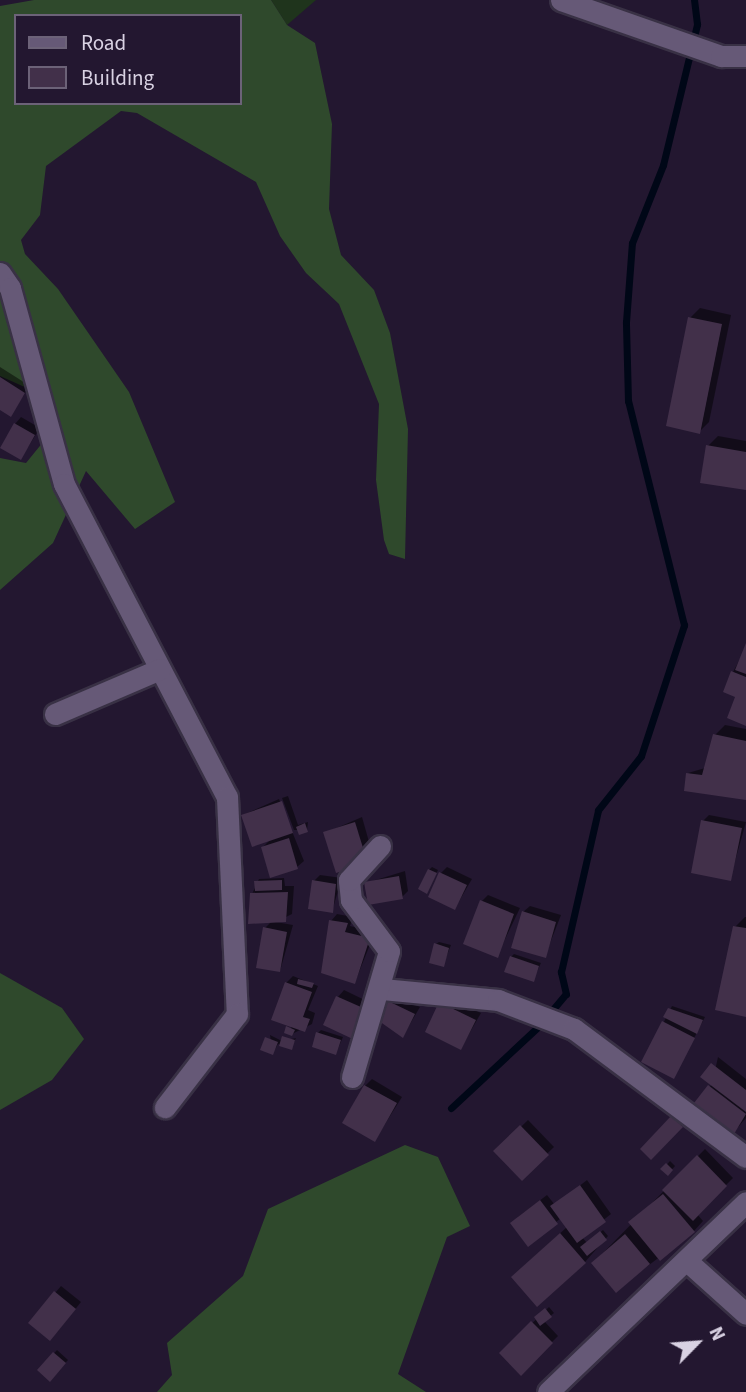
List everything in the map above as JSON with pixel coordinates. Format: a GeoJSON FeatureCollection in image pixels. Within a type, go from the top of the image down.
{"type":"FeatureCollection","features":[{"type":"Feature","properties":{"kind":"street"},"geometry":{"type":"LineString","coordinates":[[562,0],[721,55],[746,55]]}},
{"type":"Feature","properties":{"kind":"street"},"geometry":{"type":"LineString","coordinates":[[0,273],[10,288],[64,484],[227,797],[237,1014],[165,1107]]}},
{"type":"Feature","properties":{"kind":"street"},"geometry":{"type":"LineString","coordinates":[[55,714],[160,669]]}},
{"type":"Feature","properties":{"kind":"street"},"geometry":{"type":"LineString","coordinates":[[352,1077],[382,989],[389,951],[351,900],[349,880],[380,846]]}},
{"type":"Feature","properties":{"kind":"street"},"geometry":{"type":"LineString","coordinates":[[382,989],[498,1000],[574,1029],[746,1157]]}},
{"type":"Feature","properties":{"kind":"street"},"geometry":{"type":"LineString","coordinates":[[548,1392],[746,1202]]}},
{"type":"Feature","properties":{"kind":"street"},"geometry":{"type":"LineString","coordinates":[[687,1261],[746,1314]]}},
{"type":"Feature","properties":{"kind":"green space"},"geometry":{"type":"Polygon","coordinates":[[[34,0],[271,0],[287,25],[315,43],[332,124],[329,209],[341,255],[374,290],[390,333],[408,429],[405,559],[389,554],[384,540],[376,480],[379,404],[339,304],[306,273],[280,236],[256,182],[137,113],[121,111],[46,166],[40,215],[21,240],[25,254],[58,289],[129,392],[175,502],[135,529],[86,471],[53,543],[0,590],[0,458],[26,463],[48,436],[38,393],[0,376],[0,6],[34,0]]]}},
{"type":"Feature","properties":{"kind":"green space"},"geometry":{"type":"Polygon","coordinates":[[[271,0],[316,0],[287,25],[271,0]]]}},
{"type":"Feature","properties":{"kind":"green space"},"geometry":{"type":"Polygon","coordinates":[[[0,973],[62,1008],[84,1039],[52,1080],[0,1110],[0,973]]]}},
{"type":"Feature","properties":{"kind":"green space"},"geometry":{"type":"Polygon","coordinates":[[[405,1145],[438,1157],[470,1226],[447,1237],[398,1374],[426,1392],[157,1392],[172,1375],[167,1343],[243,1276],[268,1209],[405,1145]]]}},
{"type":"Feature","properties":{"kind":"building"},"geometry":{"type":"Polygon","coordinates":[[[688,317],[722,324],[700,434],[666,426],[688,317]]]}},
{"type":"Feature","properties":{"kind":"building"},"geometry":{"type":"Polygon","coordinates":[[[0,377],[25,393],[11,417],[0,410],[0,377]]]}},
{"type":"Feature","properties":{"kind":"building"},"geometry":{"type":"Polygon","coordinates":[[[14,423],[35,435],[21,460],[0,448],[14,423]]]}},
{"type":"Feature","properties":{"kind":"building"},"geometry":{"type":"Polygon","coordinates":[[[706,445],[746,452],[746,490],[700,483],[706,445]]]}},
{"type":"Feature","properties":{"kind":"building"},"geometry":{"type":"Polygon","coordinates":[[[746,643],[746,674],[735,670],[746,643]]]}},
{"type":"Feature","properties":{"kind":"building"},"geometry":{"type":"Polygon","coordinates":[[[731,671],[746,677],[746,726],[727,718],[735,697],[723,692],[731,671]]]}},
{"type":"Feature","properties":{"kind":"building"},"geometry":{"type":"Polygon","coordinates":[[[713,734],[746,741],[746,800],[684,791],[686,773],[702,775],[713,734]]]}},
{"type":"Feature","properties":{"kind":"building"},"geometry":{"type":"Polygon","coordinates":[[[282,801],[293,833],[252,847],[241,815],[282,801]]]}},
{"type":"Feature","properties":{"kind":"building"},"geometry":{"type":"Polygon","coordinates":[[[701,820],[742,828],[731,881],[691,873],[701,820]]]}},
{"type":"Feature","properties":{"kind":"building"},"geometry":{"type":"Polygon","coordinates":[[[355,822],[368,864],[336,873],[323,832],[355,822]]]}},
{"type":"Feature","properties":{"kind":"building"},"geometry":{"type":"Polygon","coordinates":[[[305,823],[308,832],[299,835],[296,827],[305,823]]]}},
{"type":"Feature","properties":{"kind":"building"},"geometry":{"type":"Polygon","coordinates":[[[289,838],[298,869],[270,878],[261,847],[289,838]]]}},
{"type":"Feature","properties":{"kind":"building"},"geometry":{"type":"Polygon","coordinates":[[[428,869],[437,873],[427,894],[418,889],[428,869]]]}},
{"type":"Feature","properties":{"kind":"building"},"geometry":{"type":"Polygon","coordinates":[[[439,872],[467,885],[455,910],[428,897],[439,872]]]}},
{"type":"Feature","properties":{"kind":"building"},"geometry":{"type":"Polygon","coordinates":[[[399,876],[403,899],[368,905],[364,882],[399,876]]]}},
{"type":"Feature","properties":{"kind":"building"},"geometry":{"type":"Polygon","coordinates":[[[282,880],[282,890],[255,891],[254,881],[282,880]]]}},
{"type":"Feature","properties":{"kind":"building"},"geometry":{"type":"Polygon","coordinates":[[[312,880],[336,884],[333,913],[308,909],[312,880]]]}},
{"type":"Feature","properties":{"kind":"building"},"geometry":{"type":"Polygon","coordinates":[[[288,892],[286,922],[248,924],[250,893],[288,892]]]}},
{"type":"Feature","properties":{"kind":"building"},"geometry":{"type":"Polygon","coordinates":[[[480,900],[514,914],[498,958],[463,944],[480,900]]]}},
{"type":"Feature","properties":{"kind":"building"},"geometry":{"type":"Polygon","coordinates":[[[522,911],[556,922],[546,958],[511,948],[522,911]]]}},
{"type":"Feature","properties":{"kind":"building"},"geometry":{"type":"Polygon","coordinates":[[[329,920],[348,923],[345,932],[370,938],[355,984],[321,973],[329,920]]]}},
{"type":"Feature","properties":{"kind":"building"},"geometry":{"type":"Polygon","coordinates":[[[733,926],[746,928],[746,1017],[715,1010],[733,926]]]}},
{"type":"Feature","properties":{"kind":"building"},"geometry":{"type":"Polygon","coordinates":[[[263,927],[287,932],[280,972],[256,968],[263,927]]]}},
{"type":"Feature","properties":{"kind":"building"},"geometry":{"type":"Polygon","coordinates":[[[434,943],[449,948],[444,967],[429,963],[434,943]]]}},
{"type":"Feature","properties":{"kind":"building"},"geometry":{"type":"Polygon","coordinates":[[[510,956],[539,966],[534,982],[504,972],[510,956]]]}},
{"type":"Feature","properties":{"kind":"building"},"geometry":{"type":"Polygon","coordinates":[[[298,979],[314,983],[312,988],[297,984],[298,979]]]}},
{"type":"Feature","properties":{"kind":"building"},"geometry":{"type":"Polygon","coordinates":[[[285,982],[312,992],[303,1017],[310,1019],[305,1032],[271,1020],[285,982]]]}},
{"type":"Feature","properties":{"kind":"building"},"geometry":{"type":"Polygon","coordinates":[[[336,996],[370,1011],[357,1041],[323,1025],[336,996]]]}},
{"type":"Feature","properties":{"kind":"building"},"geometry":{"type":"Polygon","coordinates":[[[388,1001],[415,1014],[403,1038],[379,1021],[388,1001]]]}},
{"type":"Feature","properties":{"kind":"building"},"geometry":{"type":"Polygon","coordinates":[[[439,1002],[476,1020],[461,1050],[425,1032],[439,1002]]]}},
{"type":"Feature","properties":{"kind":"building"},"geometry":{"type":"Polygon","coordinates":[[[668,1008],[703,1020],[697,1034],[663,1017],[668,1008]]]}},
{"type":"Feature","properties":{"kind":"building"},"geometry":{"type":"Polygon","coordinates":[[[662,1021],[695,1038],[674,1079],[641,1062],[662,1021]]]}},
{"type":"Feature","properties":{"kind":"building"},"geometry":{"type":"Polygon","coordinates":[[[286,1026],[295,1030],[292,1036],[284,1033],[286,1026]]]}},
{"type":"Feature","properties":{"kind":"building"},"geometry":{"type":"Polygon","coordinates":[[[316,1032],[341,1040],[336,1055],[312,1047],[316,1032]]]}},
{"type":"Feature","properties":{"kind":"building"},"geometry":{"type":"Polygon","coordinates":[[[282,1036],[295,1040],[292,1050],[279,1046],[282,1036]]]}},
{"type":"Feature","properties":{"kind":"building"},"geometry":{"type":"Polygon","coordinates":[[[265,1037],[278,1042],[273,1055],[260,1050],[265,1037]]]}},
{"type":"Feature","properties":{"kind":"building"},"geometry":{"type":"Polygon","coordinates":[[[711,1063],[746,1090],[746,1112],[700,1077],[711,1063]]]}},
{"type":"Feature","properties":{"kind":"building"},"geometry":{"type":"Polygon","coordinates":[[[364,1085],[397,1103],[375,1142],[342,1123],[364,1085]]]}},
{"type":"Feature","properties":{"kind":"building"},"geometry":{"type":"Polygon","coordinates":[[[708,1085],[746,1114],[734,1134],[694,1103],[708,1085]]]}},
{"type":"Feature","properties":{"kind":"building"},"geometry":{"type":"Polygon","coordinates":[[[671,1116],[683,1127],[651,1160],[640,1149],[671,1116]]]}},
{"type":"Feature","properties":{"kind":"building"},"geometry":{"type":"Polygon","coordinates":[[[520,1125],[549,1155],[522,1181],[493,1151],[520,1125]]]}},
{"type":"Feature","properties":{"kind":"building"},"geometry":{"type":"Polygon","coordinates":[[[697,1155],[727,1186],[693,1221],[662,1190],[697,1155]]]}},
{"type":"Feature","properties":{"kind":"building"},"geometry":{"type":"Polygon","coordinates":[[[666,1163],[673,1170],[668,1176],[660,1169],[666,1163]]]}},
{"type":"Feature","properties":{"kind":"building"},"geometry":{"type":"Polygon","coordinates":[[[580,1185],[606,1222],[577,1243],[550,1206],[580,1185]]]}},
{"type":"Feature","properties":{"kind":"building"},"geometry":{"type":"Polygon","coordinates":[[[663,1194],[695,1232],[660,1261],[628,1222],[663,1194]]]}},
{"type":"Feature","properties":{"kind":"building"},"geometry":{"type":"Polygon","coordinates":[[[540,1200],[558,1224],[528,1247],[510,1223],[540,1200]]]}},
{"type":"Feature","properties":{"kind":"building"},"geometry":{"type":"Polygon","coordinates":[[[600,1231],[607,1240],[587,1256],[580,1247],[600,1231]]]}},
{"type":"Feature","properties":{"kind":"building"},"geometry":{"type":"Polygon","coordinates":[[[560,1233],[586,1263],[537,1307],[511,1277],[560,1233]]]}},
{"type":"Feature","properties":{"kind":"building"},"geometry":{"type":"Polygon","coordinates":[[[625,1234],[650,1264],[616,1293],[591,1263],[625,1234]]]}},
{"type":"Feature","properties":{"kind":"building"},"geometry":{"type":"Polygon","coordinates":[[[54,1291],[76,1309],[50,1341],[28,1323],[54,1291]]]}},
{"type":"Feature","properties":{"kind":"building"},"geometry":{"type":"Polygon","coordinates":[[[545,1308],[552,1317],[540,1326],[534,1317],[545,1308]]]}},
{"type":"Feature","properties":{"kind":"building"},"geometry":{"type":"Polygon","coordinates":[[[531,1321],[553,1343],[521,1376],[499,1353],[531,1321]]]}},
{"type":"Feature","properties":{"kind":"building"},"geometry":{"type":"Polygon","coordinates":[[[53,1352],[66,1363],[50,1382],[37,1370],[53,1352]]]}},
{"type":"Feature","properties":{"kind":"waterway"},"geometry":{"type":"LineString","coordinates":[[549,1014],[566,994],[561,972],[598,810],[641,756],[684,625],[628,401],[626,322],[632,243],[663,165],[697,24],[694,0]]}},
{"type":"Feature","properties":{"kind":"waterway"},"geometry":{"type":"LineString","coordinates":[[451,1108],[539,1026]]}}]}
